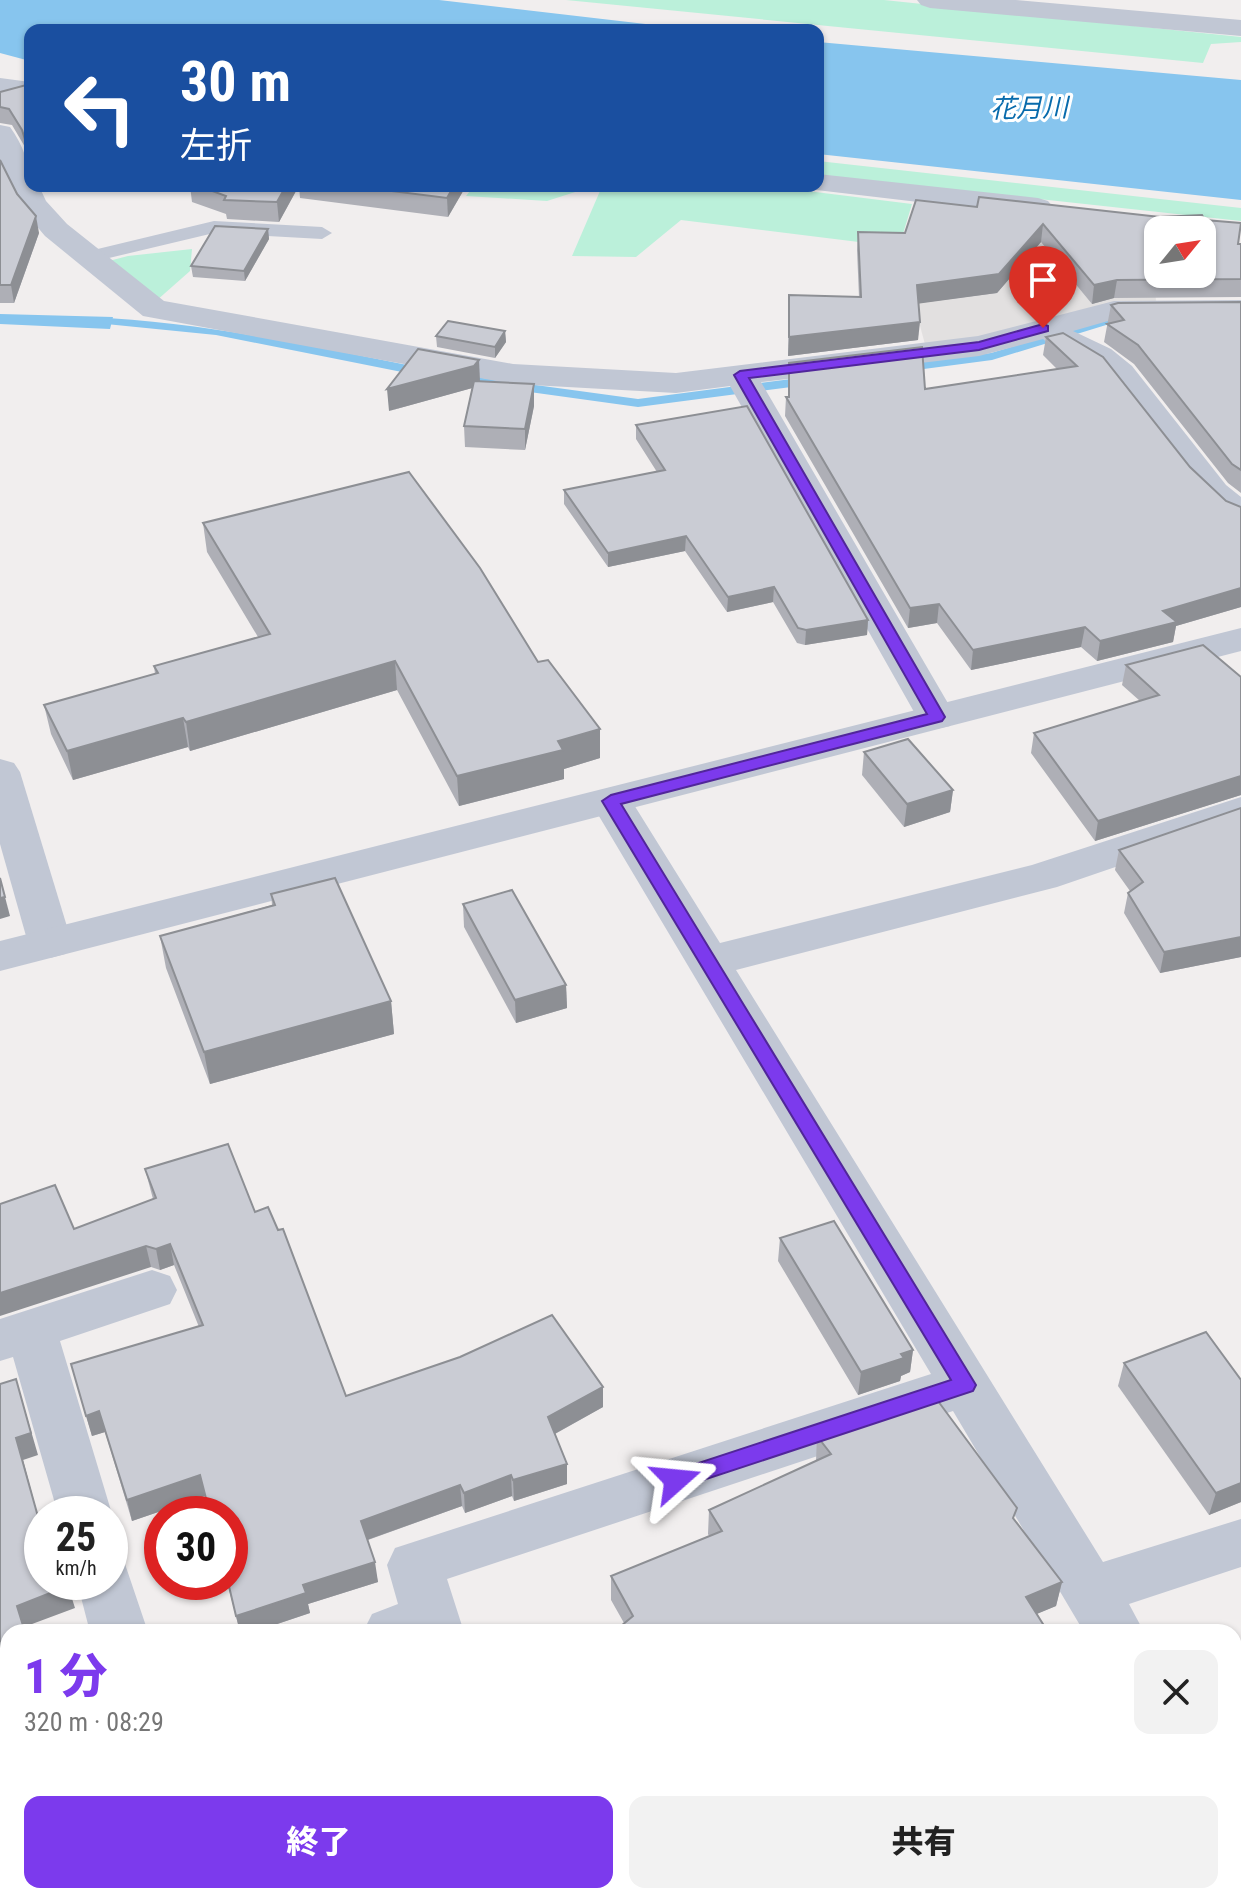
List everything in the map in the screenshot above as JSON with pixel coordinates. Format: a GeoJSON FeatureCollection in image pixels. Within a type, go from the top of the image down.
{"type":"FeatureCollection","features":[{"type":"Feature","properties":{"kind":"street"},"geometry":{"type":"LineString","coordinates":[[930,0],[1033,6],[1241,28]]}},
{"type":"Feature","properties":{"kind":"street"},"geometry":{"type":"LineString","coordinates":[[0,86],[24,89]]}},
{"type":"Feature","properties":{"kind":"street"},"geometry":{"type":"LineString","coordinates":[[0,133],[24,185]]}},
{"type":"Feature","properties":{"kind":"street"},"geometry":{"type":"LineString","coordinates":[[824,184],[1069,211]]}},
{"type":"Feature","properties":{"kind":"street"},"geometry":{"type":"LineString","coordinates":[[27,192],[33,204],[56,230],[154,309],[513,374],[568,379],[746,383],[979,346],[1114,310],[1241,309]]}},
{"type":"Feature","properties":{"kind":"street"},"geometry":{"type":"LineString","coordinates":[[1043,328],[1100,356],[1120,373],[1214,492],[1241,515]]}},
{"type":"Feature","properties":{"kind":"street"},"geometry":{"type":"LineString","coordinates":[[746,383],[936,717]]}},
{"type":"Feature","properties":{"kind":"street"},"geometry":{"type":"LineString","coordinates":[[0,956],[1241,639]]}},
{"type":"Feature","properties":{"kind":"street"},"geometry":{"type":"LineString","coordinates":[[0,772],[50,943]]}},
{"type":"Feature","properties":{"kind":"street"},"geometry":{"type":"LineString","coordinates":[[611,801],[1102,1611],[1241,1543]]}},
{"type":"Feature","properties":{"kind":"street"},"geometry":{"type":"LineString","coordinates":[[709,961],[1042,877],[1241,810]]}},
{"type":"Feature","properties":{"kind":"street"},"geometry":{"type":"LineString","coordinates":[[78,1496],[16,1334],[152,1290]]}},
{"type":"Feature","properties":{"kind":"street"},"geometry":{"type":"LineString","coordinates":[[419,1624],[415,1565],[965,1385]]}},
{"type":"Feature","properties":{"kind":"street"},"geometry":{"type":"LineString","coordinates":[[110,1600],[117,1624]]}},
{"type":"Feature","properties":{"kind":"lane"},"geometry":{"type":"LineString","coordinates":[[88,257],[214,227],[322,233]]}},
{"type":"Feature","properties":{"kind":"shaded area"},"geometry":{"type":"Polygon","coordinates":[[[1144,224],[1144,288],[1155,288],[1156,303],[926,348],[900,251],[1144,224]]]}},
{"type":"Feature","properties":{"kind":"green space"},"geometry":{"type":"Polygon","coordinates":[[[566,0],[884,0],[1241,37],[1241,42],[1211,44],[1203,63],[566,0]]]}},
{"type":"Feature","properties":{"kind":"green space"},"geometry":{"type":"Polygon","coordinates":[[[824,162],[1241,208],[1241,221],[824,176],[824,162]]]}},
{"type":"Feature","properties":{"kind":"green space"},"geometry":{"type":"Polygon","coordinates":[[[469,192],[575,192],[547,201],[466,196],[469,192]]]}},
{"type":"Feature","properties":{"kind":"green space"},"geometry":{"type":"Polygon","coordinates":[[[600,192],[815,192],[912,204],[899,247],[681,220],[636,257],[572,256],[600,192]]]}},
{"type":"Feature","properties":{"kind":"green space"},"geometry":{"type":"Polygon","coordinates":[[[192,249],[190,271],[156,301],[101,263],[128,256],[192,249]]]}},
{"type":"Feature","properties":{"kind":"water"},"geometry":{"type":"Polygon","coordinates":[[[0,0],[439,0],[645,24],[24,24],[24,59],[0,53],[0,0]]]}},
{"type":"Feature","properties":{"kind":"water","name":"花月川"},"geometry":{"type":"Polygon","coordinates":[[[824,43],[1241,80],[1241,200],[824,155],[824,43]]]}},
{"type":"Feature","properties":{"kind":"water"},"geometry":{"type":"Polygon","coordinates":[[[0,314],[113,317],[110,329],[0,324],[0,314]]]}},
{"type":"Feature","properties":{"kind":"building"},"geometry":{"type":"Polygon","coordinates":[[[24,86],[24,136],[9,109],[0,107],[0,92],[24,86]]]}},
{"type":"Feature","properties":{"kind":"building"},"geometry":{"type":"Polygon","coordinates":[[[0,160],[17,194],[36,216],[11,285],[0,285],[0,160]]]}},
{"type":"Feature","properties":{"kind":"building"},"geometry":{"type":"Polygon","coordinates":[[[215,192],[283,192],[277,202],[224,200],[226,196],[215,192]]]}},
{"type":"Feature","properties":{"kind":"building"},"geometry":{"type":"Polygon","coordinates":[[[400,192],[450,192],[447,198],[400,192]]]}},
{"type":"Feature","properties":{"kind":"building"},"geometry":{"type":"Polygon","coordinates":[[[979,197],[1151,216],[1144,216],[1144,280],[1117,280],[1094,285],[1043,224],[999,274],[917,285],[920,322],[789,337],[789,295],[861,297],[858,232],[905,233],[916,200],[977,207],[979,197]]]}},
{"type":"Feature","properties":{"kind":"building"},"geometry":{"type":"Polygon","coordinates":[[[1216,221],[1241,223],[1238,244],[1241,244],[1241,279],[1216,279],[1216,221]]]}},
{"type":"Feature","properties":{"kind":"building"},"geometry":{"type":"Polygon","coordinates":[[[215,226],[268,229],[244,271],[191,266],[215,226]]]}},
{"type":"Feature","properties":{"kind":"building"},"geometry":{"type":"Polygon","coordinates":[[[1241,302],[1241,470],[1232,464],[1138,345],[1107,324],[1124,320],[1111,305],[1118,303],[1241,302]]]}},
{"type":"Feature","properties":{"kind":"building"},"geometry":{"type":"Polygon","coordinates":[[[448,321],[505,331],[495,347],[436,336],[448,321]]]}},
{"type":"Feature","properties":{"kind":"building"},"geometry":{"type":"Polygon","coordinates":[[[1063,333],[1103,357],[1190,467],[1226,501],[1241,507],[1241,588],[1163,611],[1177,622],[1100,641],[1085,627],[973,650],[939,604],[910,608],[786,397],[789,397],[789,363],[922,347],[925,389],[1077,366],[1046,337],[1063,333]]]}},
{"type":"Feature","properties":{"kind":"building"},"geometry":{"type":"Polygon","coordinates":[[[418,349],[479,360],[474,366],[387,389],[418,349]]]}},
{"type":"Feature","properties":{"kind":"building"},"geometry":{"type":"Polygon","coordinates":[[[474,381],[534,384],[525,429],[464,426],[474,381]]]}},
{"type":"Feature","properties":{"kind":"building"},"geometry":{"type":"Polygon","coordinates":[[[747,406],[868,620],[806,630],[798,628],[774,587],[728,597],[686,536],[608,553],[564,490],[665,470],[636,425],[747,406]]]}},
{"type":"Feature","properties":{"kind":"building"},"geometry":{"type":"Polygon","coordinates":[[[409,472],[480,568],[538,662],[548,660],[600,729],[558,741],[563,750],[457,776],[395,661],[186,722],[183,718],[67,751],[44,705],[158,673],[154,666],[270,634],[203,523],[409,472]]]}},
{"type":"Feature","properties":{"kind":"building"},"geometry":{"type":"Polygon","coordinates":[[[1203,645],[1241,677],[1241,776],[1098,821],[1034,733],[1159,695],[1126,665],[1203,645]]]}},
{"type":"Feature","properties":{"kind":"building"},"geometry":{"type":"Polygon","coordinates":[[[908,739],[953,790],[907,804],[864,752],[908,739]]]}},
{"type":"Feature","properties":{"kind":"building"},"geometry":{"type":"Polygon","coordinates":[[[1241,808],[1241,937],[1164,952],[1128,893],[1143,882],[1119,850],[1241,808]]]}},
{"type":"Feature","properties":{"kind":"building"},"geometry":{"type":"Polygon","coordinates":[[[0,878],[5,897],[0,898],[0,878]]]}},
{"type":"Feature","properties":{"kind":"building"},"geometry":{"type":"Polygon","coordinates":[[[335,878],[391,1001],[204,1052],[160,936],[275,905],[271,894],[335,878]]]}},
{"type":"Feature","properties":{"kind":"building"},"geometry":{"type":"Polygon","coordinates":[[[512,890],[566,985],[515,1000],[463,904],[512,890]]]}},
{"type":"Feature","properties":{"kind":"building"},"geometry":{"type":"Polygon","coordinates":[[[228,1144],[255,1212],[268,1207],[278,1230],[283,1229],[346,1396],[460,1357],[552,1315],[603,1387],[548,1417],[567,1464],[513,1480],[511,1475],[464,1493],[460,1485],[361,1521],[375,1562],[303,1585],[306,1593],[236,1616],[232,1600],[248,1600],[248,1496],[205,1496],[200,1475],[128,1500],[99,1411],[86,1416],[71,1364],[203,1325],[170,1244],[156,1249],[146,1246],[0,1293],[0,1204],[55,1185],[74,1229],[156,1198],[145,1169],[228,1144]]]}},
{"type":"Feature","properties":{"kind":"building"},"geometry":{"type":"Polygon","coordinates":[[[834,1221],[913,1350],[901,1354],[904,1358],[861,1372],[780,1238],[834,1221]]]}},
{"type":"Feature","properties":{"kind":"building"},"geometry":{"type":"Polygon","coordinates":[[[1206,1332],[1241,1380],[1241,1483],[1216,1493],[1124,1363],[1206,1332]]]}},
{"type":"Feature","properties":{"kind":"building"},"geometry":{"type":"Polygon","coordinates":[[[16,1379],[31,1433],[16,1438],[32,1496],[24,1496],[24,1600],[32,1600],[17,1606],[23,1624],[0,1624],[0,1384],[16,1379]]]}},
{"type":"Feature","properties":{"kind":"building"},"geometry":{"type":"Polygon","coordinates":[[[935,1397],[1017,1508],[1013,1518],[1062,1582],[1026,1597],[1043,1624],[623,1624],[633,1616],[611,1576],[722,1531],[709,1510],[831,1454],[817,1436],[935,1397]]]}},
{"type":"Feature","properties":{"kind":"waterway"},"geometry":{"type":"LineString","coordinates":[[901,368],[992,356],[1105,322],[1128,319]]}},
{"type":"Feature","properties":{"kind":"waterway"},"geometry":{"type":"LineString","coordinates":[[90,320],[216,332],[422,372]]}},
{"type":"Feature","properties":{"kind":"waterway"},"geometry":{"type":"LineString","coordinates":[[461,379],[638,403],[807,381]]}},
{"type":"Feature","properties":{"kind":"route"},"geometry":{"type":"LineString","coordinates":[[676,1480],[965,1385],[611,801],[936,717],[740,375],[979,346],[1043,328]]}}]}
